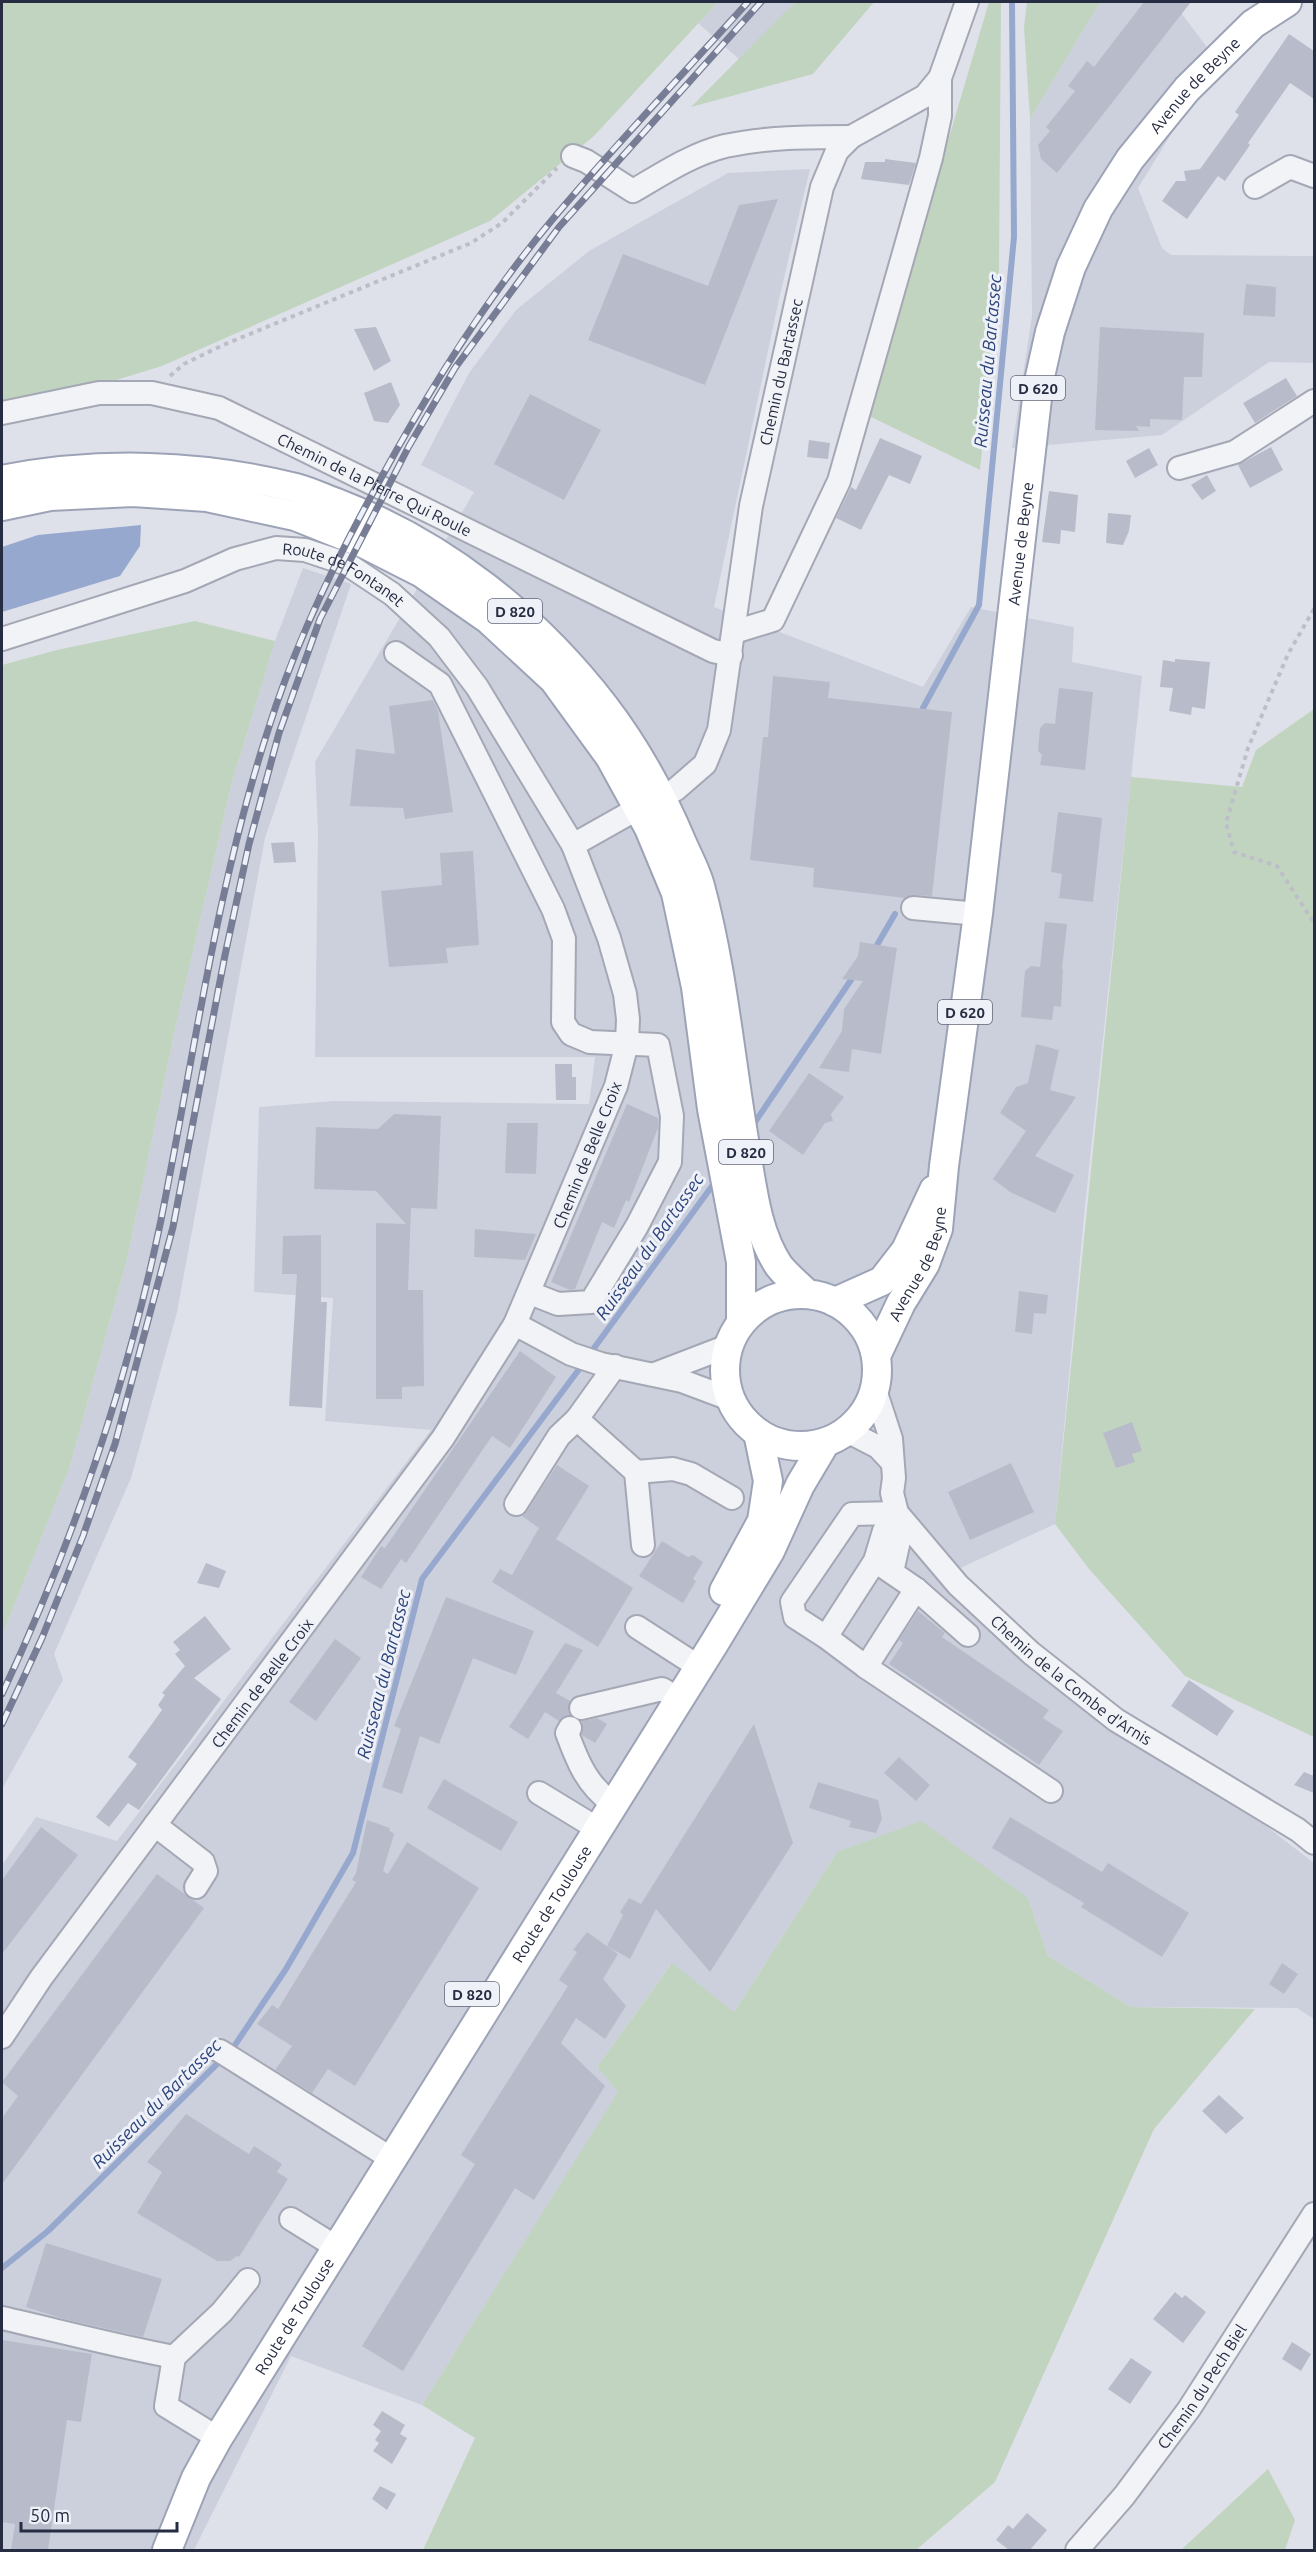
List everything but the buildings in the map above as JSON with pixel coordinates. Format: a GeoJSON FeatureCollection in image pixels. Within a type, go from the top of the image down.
{"type":"FeatureCollection","features":[{"type":"Feature","properties":{"kind":"main road","name":"Avenue de Beyne"},"geometry":{"type":"LineString","coordinates":[[876,1356],[901,1303],[925,1264],[938,1229],[944,1166],[978,914],[1039,381],[1050,332],[1071,267],[1098,208],[1130,159],[1187,89],[1252,24],[1287,2]]}},
{"type":"Feature","properties":{"kind":"main road","name":"D 820"},"geometry":{"type":"LineString","coordinates":[[2,480],[44,472],[131,467],[210,471],[299,489],[373,517],[431,549],[504,601],[573,666],[632,742],[671,817],[699,883],[721,984],[724,1103]]}},
{"type":"Feature","properties":{"kind":"main road","name":"D 820"},"geometry":{"type":"LineString","coordinates":[[2,506],[50,496],[133,492],[207,497],[295,516],[365,544],[422,573],[488,619],[554,680],[610,757],[649,828],[676,893],[724,1103],[743,1210],[735,1334]]}},
{"type":"Feature","properties":{"kind":"main road","name":"Avenue de Beyne"},"geometry":{"type":"LineString","coordinates":[[835,1302],[882,1281],[906,1250],[944,1166]]}},
{"type":"Feature","properties":{"kind":"main road","name":"D 820"},"geometry":{"type":"LineString","coordinates":[[743,1210],[768,1245],[780,1267],[807,1294]]}},
{"type":"Feature","properties":{"kind":"main road"},"geometry":{"type":"LineString","coordinates":[[807,1294],[835,1302],[854,1315],[861,1324],[868,1334],[876,1356],[878,1373],[869,1406],[836,1437],[802,1446],[779,1443],[758,1433],[742,1419],[730,1399],[725,1373],[735,1334],[759,1306],[782,1296],[807,1294]]}},
{"type":"Feature","properties":{"kind":"main road","name":"Route de Toulouse"},"geometry":{"type":"LineString","coordinates":[[691,1662],[762,1521],[768,1481],[758,1433]]}},
{"type":"Feature","properties":{"kind":"main road","name":"Route de Toulouse"},"geometry":{"type":"LineString","coordinates":[[150,2550],[179,2475],[210,2434],[691,1662],[770,1551],[800,1485],[836,1437]]}},
{"type":"Feature","properties":{"kind":"main road","name":"Route de Toulouse"},"geometry":{"type":"LineString","coordinates":[[167,2550],[196,2478],[210,2434]]}},
{"type":"Feature","properties":{"kind":"street","name":"Chemin du Bartassec"},"geometry":{"type":"LineString","coordinates":[[675,790],[705,764],[719,730],[751,506],[822,187],[837,151],[851,137],[925,96],[940,78],[967,2]]}},
{"type":"Feature","properties":{"kind":"street"},"geometry":{"type":"LineString","coordinates":[[734,632],[773,620],[839,481],[931,158],[940,116],[940,78]]}},
{"type":"Feature","properties":{"kind":"street"},"geometry":{"type":"LineString","coordinates":[[573,156],[586,161],[633,191],[682,163],[724,147],[777,139],[851,137]]}},
{"type":"Feature","properties":{"kind":"street"},"geometry":{"type":"LineString","coordinates":[[1255,186],[1290,167],[1314,176]]}},
{"type":"Feature","properties":{"kind":"street","name":"Chemin de la Pierre Qui Roule"},"geometry":{"type":"LineString","coordinates":[[2,413],[99,393],[152,393],[219,408],[713,651],[730,655]]}},
{"type":"Feature","properties":{"kind":"street"},"geometry":{"type":"LineString","coordinates":[[1179,468],[1235,452],[1314,401]]}},
{"type":"Feature","properties":{"kind":"street","name":"Route de Fontanet"},"geometry":{"type":"LineString","coordinates":[[2,639],[185,581],[236,559],[276,548],[305,550],[347,564],[392,594],[439,637],[477,687],[573,845]]}},
{"type":"Feature","properties":{"kind":"street"},"geometry":{"type":"LineString","coordinates":[[396,653],[440,684],[554,909],[564,939],[563,1022],[571,1034],[590,1042],[658,1045],[672,1116],[670,1162],[637,1226],[591,1302],[558,1304],[530,1293]]}},
{"type":"Feature","properties":{"kind":"street"},"geometry":{"type":"LineString","coordinates":[[573,845],[628,814]]}},
{"type":"Feature","properties":{"kind":"street","name":"Chemin de Belle Croix"},"geometry":{"type":"LineString","coordinates":[[2,2037],[41,1978],[443,1438],[515,1323],[530,1293],[616,1086],[627,1043],[628,1019],[625,994],[609,938],[573,845]]}},
{"type":"Feature","properties":{"kind":"street"},"geometry":{"type":"LineString","coordinates":[[913,908],[978,914]]}},
{"type":"Feature","properties":{"kind":"street"},"geometry":{"type":"LineString","coordinates":[[515,1323],[571,1354],[608,1365],[682,1381],[730,1399]]}},
{"type":"Feature","properties":{"kind":"street"},"geometry":{"type":"LineString","coordinates":[[655,1374],[735,1334]]}},
{"type":"Feature","properties":{"kind":"street"},"geometry":{"type":"LineString","coordinates":[[516,1504],[559,1436],[577,1419],[608,1365]]}},
{"type":"Feature","properties":{"kind":"street"},"geometry":{"type":"LineString","coordinates":[[826,1637],[883,1567],[900,1536],[902,1520],[892,1493],[891,1439],[875,1390]]}},
{"type":"Feature","properties":{"kind":"street"},"geometry":{"type":"LineString","coordinates":[[577,1419],[636,1472],[643,1545]]}},
{"type":"Feature","properties":{"kind":"street"},"geometry":{"type":"LineString","coordinates":[[836,1437],[878,1447],[892,1462]]}},
{"type":"Feature","properties":{"kind":"street"},"geometry":{"type":"LineString","coordinates":[[636,1472],[673,1469],[691,1474],[732,1498]]}},
{"type":"Feature","properties":{"kind":"street"},"geometry":{"type":"LineString","coordinates":[[902,1520],[852,1514],[792,1602],[795,1617],[1051,1791]]}},
{"type":"Feature","properties":{"kind":"street","name":"Chemin de la Combe d'Arnis"},"geometry":{"type":"LineString","coordinates":[[902,1520],[958,1585],[1031,1653],[1116,1720],[1298,1830],[1314,1843]]}},
{"type":"Feature","properties":{"kind":"street"},"geometry":{"type":"LineString","coordinates":[[883,1567],[916,1589],[968,1635]]}},
{"type":"Feature","properties":{"kind":"street"},"geometry":{"type":"LineString","coordinates":[[866,1667],[916,1589]]}},
{"type":"Feature","properties":{"kind":"street"},"geometry":{"type":"LineString","coordinates":[[638,1628],[691,1662]]}},
{"type":"Feature","properties":{"kind":"street"},"geometry":{"type":"LineString","coordinates":[[605,1798],[577,1760],[567,1733],[576,1718],[671,1694]]}},
{"type":"Feature","properties":{"kind":"street"},"geometry":{"type":"LineString","coordinates":[[539,1793],[589,1824]]}},
{"type":"Feature","properties":{"kind":"street"},"geometry":{"type":"LineString","coordinates":[[155,1825],[203,1862],[206,1871],[196,1887]]}},
{"type":"Feature","properties":{"kind":"street"},"geometry":{"type":"LineString","coordinates":[[227,2056],[385,2154]]}},
{"type":"Feature","properties":{"kind":"street","name":"Chemin du Pech Biel"},"geometry":{"type":"LineString","coordinates":[[1077,2550],[1124,2496],[1189,2409],[1314,2214]]}},
{"type":"Feature","properties":{"kind":"street"},"geometry":{"type":"LineString","coordinates":[[291,2219],[329,2242]]}},
{"type":"Feature","properties":{"kind":"street"},"geometry":{"type":"LineString","coordinates":[[210,2434],[166,2406],[174,2357],[222,2312],[248,2280]]}},
{"type":"Feature","properties":{"kind":"street"},"geometry":{"type":"LineString","coordinates":[[2,2318],[74,2334],[112,2346],[174,2357]]}},
{"type":"Feature","properties":{"kind":"path"},"geometry":{"type":"LineString","coordinates":[[152,393],[184,364],[223,345],[471,243],[502,223],[554,170],[573,156]]}},
{"type":"Feature","properties":{"kind":"path"},"geometry":{"type":"LineString","coordinates":[[1314,609],[1288,654],[1248,748],[1226,823],[1234,852],[1277,866],[1314,923]]}},
{"type":"Feature","properties":{"kind":"shaded area"},"geometry":{"type":"Polygon","coordinates":[[[718,2],[795,2],[740,60],[698,23],[718,2]]]}},
{"type":"Feature","properties":{"kind":"shaded area"},"geometry":{"type":"Polygon","coordinates":[[[1100,2],[1173,2],[1224,70],[1183,115],[1138,188],[1162,248],[1171,255],[1314,256],[1314,363],[1269,362],[1162,435],[1012,448],[1032,316],[1030,119],[1100,2]]]}},
{"type":"Feature","properties":{"kind":"shaded area"},"geometry":{"type":"Polygon","coordinates":[[[810,169],[779,299],[714,607],[923,687],[971,607],[1074,627],[1072,662],[1142,676],[1085,1206],[1055,1524],[956,1570],[1105,1701],[1314,1863],[1314,2019],[1297,2008],[1131,2007],[1048,1956],[1028,1898],[837,1852],[734,2012],[671,1964],[597,2067],[619,2092],[422,2405],[291,2356],[194,2550],[2,2550],[2,1865],[36,1817],[117,1841],[431,1430],[325,1421],[333,1298],[254,1292],[259,1107],[334,1101],[589,1104],[595,1057],[315,1057],[318,832],[315,762],[474,492],[421,465],[469,373],[516,310],[589,251],[728,173],[810,169]]]}},
{"type":"Feature","properties":{"kind":"shaded area"},"geometry":{"type":"Polygon","coordinates":[[[303,568],[351,584],[265,838],[177,1312],[131,1478],[54,1654],[63,1680],[2,1789],[2,1636],[69,1469],[127,1259],[176,1025],[231,786],[275,641],[303,568]]]}},
{"type":"Feature","properties":{"kind":"green space"},"geometry":{"type":"Polygon","coordinates":[[[2,2],[718,2],[594,136],[490,221],[162,366],[2,415],[2,2]]]}},
{"type":"Feature","properties":{"kind":"green space"},"geometry":{"type":"Polygon","coordinates":[[[795,2],[874,2],[813,74],[691,107],[795,2]]]}},
{"type":"Feature","properties":{"kind":"green space"},"geometry":{"type":"Polygon","coordinates":[[[989,2],[1001,2],[999,271],[980,470],[867,415],[989,2]]]}},
{"type":"Feature","properties":{"kind":"green space"},"geometry":{"type":"Polygon","coordinates":[[[1027,2],[1100,2],[1030,119],[1024,27],[1027,2]]]}},
{"type":"Feature","properties":{"kind":"green space"},"geometry":{"type":"Polygon","coordinates":[[[195,621],[275,641],[231,786],[176,1025],[127,1259],[69,1469],[2,1636],[2,665],[57,650],[195,621]]]}},
{"type":"Feature","properties":{"kind":"green space"},"geometry":{"type":"Polygon","coordinates":[[[1314,709],[1314,1737],[1185,1676],[1089,1569],[1055,1524],[1131,777],[1242,787],[1256,750],[1314,709]]]}},
{"type":"Feature","properties":{"kind":"green space"},"geometry":{"type":"Polygon","coordinates":[[[921,1821],[1028,1898],[1048,1956],[1131,2007],[1255,2009],[1154,2129],[995,2482],[916,2550],[423,2550],[475,2438],[422,2405],[618,2092],[597,2067],[672,1963],[734,2012],[837,1852],[921,1821]]]}},
{"type":"Feature","properties":{"kind":"green space"},"geometry":{"type":"Polygon","coordinates":[[[1268,2469],[1295,2520],[1285,2550],[1181,2550],[1268,2469]]]}},
{"type":"Feature","properties":{"kind":"water"},"geometry":{"type":"Polygon","coordinates":[[[141,525],[140,546],[120,576],[2,612],[2,547],[38,535],[141,525]]]}},
{"type":"Feature","properties":{"kind":"waterway","name":"Ruisseau du Bartassec"},"geometry":{"type":"LineString","coordinates":[[923,708],[979,605],[1014,237],[1012,2]]}},
{"type":"Feature","properties":{"kind":"waterway","name":"Ruisseau du Bartassec"},"geometry":{"type":"LineString","coordinates":[[877,945],[895,914]]}},
{"type":"Feature","properties":{"kind":"waterway","name":"Ruisseau du Bartassec"},"geometry":{"type":"LineString","coordinates":[[751,1128],[851,980]]}},
{"type":"Feature","properties":{"kind":"waterway","name":"Ruisseau du Bartassec"},"geometry":{"type":"LineString","coordinates":[[589,1355],[715,1182]]}},
{"type":"Feature","properties":{"kind":"waterway","name":"Ruisseau du Bartassec"},"geometry":{"type":"LineString","coordinates":[[231,2051],[286,1969],[353,1853],[422,1579],[583,1364]]}},
{"type":"Feature","properties":{"kind":"waterway","name":"Ruisseau du Bartassec"},"geometry":{"type":"LineString","coordinates":[[2,2268],[48,2231],[223,2058]]}},
{"type":"Feature","properties":{"kind":"railway"},"geometry":{"type":"LineString","coordinates":[[2,1694],[75,1521],[132,1342],[161,1220],[207,973],[234,851],[268,730],[304,633],[348,540],[399,446],[481,313],[527,250],[576,192],[748,2]]}},
{"type":"Feature","properties":{"kind":"railway"},"geometry":{"type":"LineString","coordinates":[[2,1724],[42,1638],[83,1536],[115,1444],[173,1227],[225,955],[249,844],[279,733],[320,619],[409,446],[455,368],[559,227],[761,2]]}}]}
